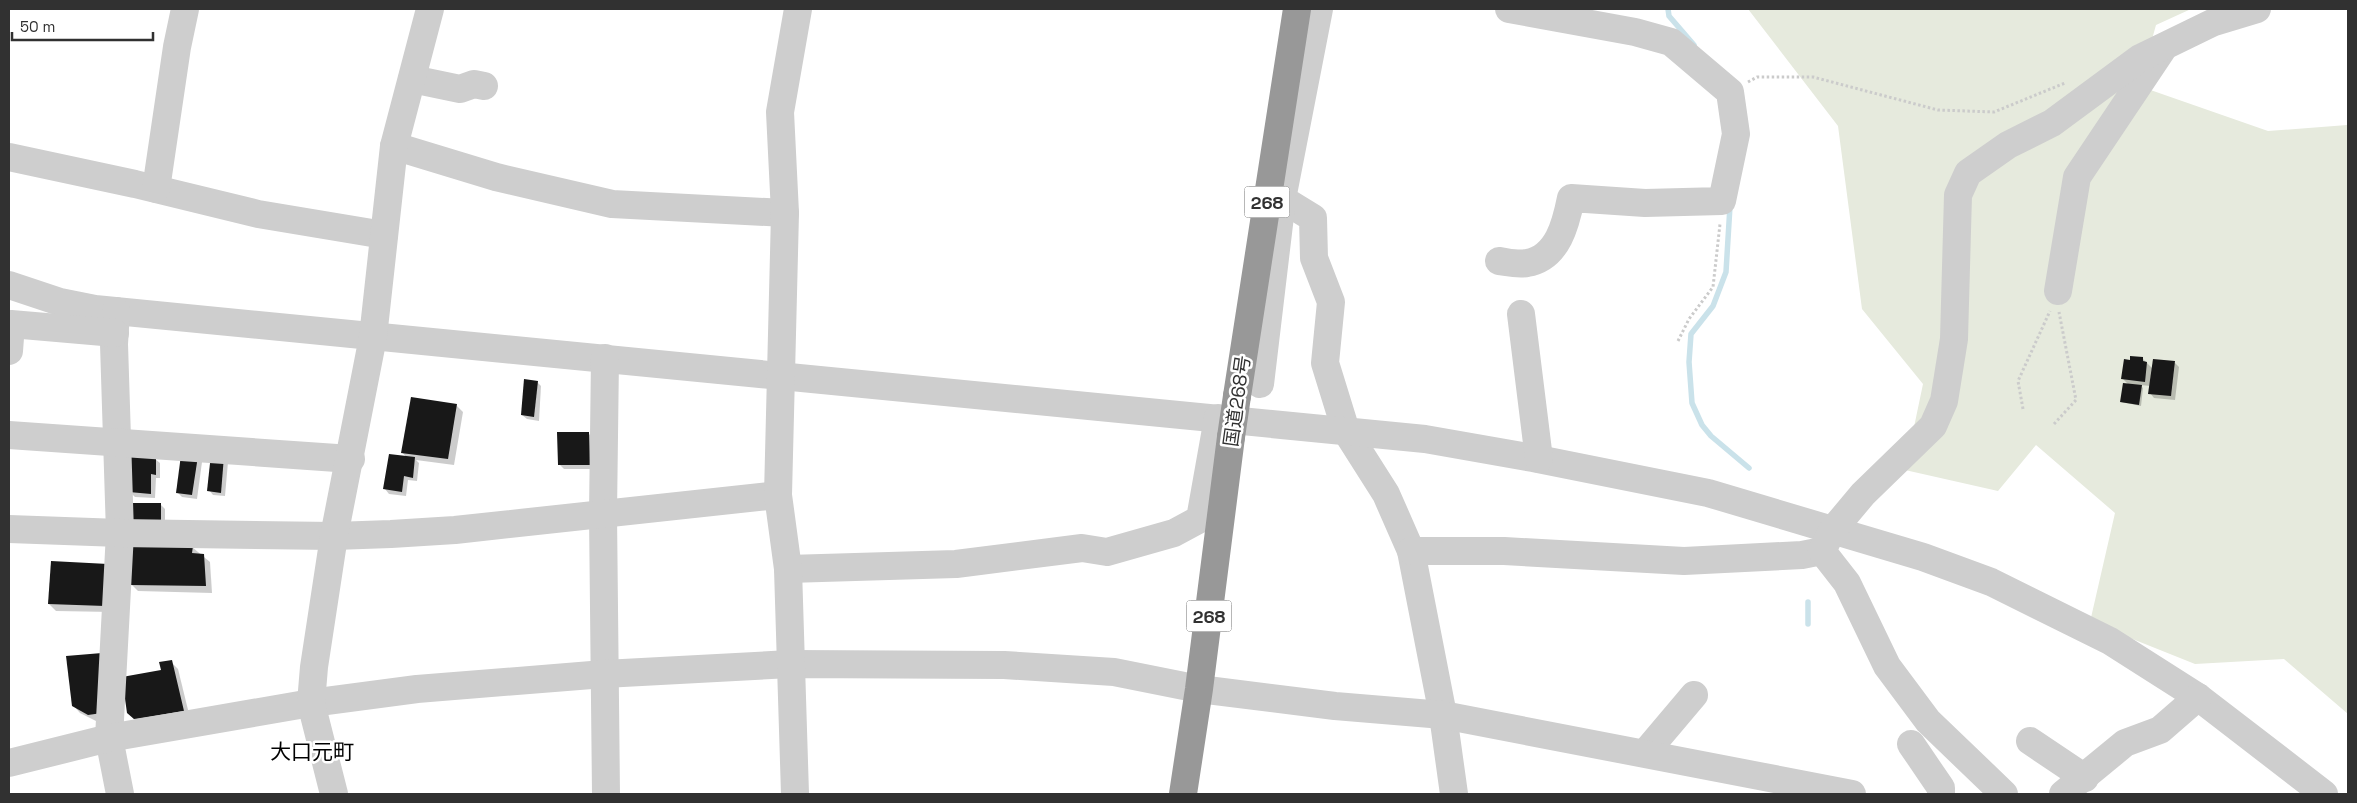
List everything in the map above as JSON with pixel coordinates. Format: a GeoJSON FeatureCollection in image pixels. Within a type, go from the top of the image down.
{"type":"FeatureCollection","features":[{"type":"Feature","properties":{"kind":"highway","name":"国道268号"},"geometry":{"type":"LineString","coordinates":[[1183,794],[1199,689],[1224,428],[1249,390],[1298,9]]}},
{"type":"Feature","properties":{"kind":"street"},"geometry":{"type":"LineString","coordinates":[[156,189],[177,47],[185,9]]}},
{"type":"Feature","properties":{"kind":"street"},"geometry":{"type":"LineString","coordinates":[[334,794],[310,703],[314,667],[334,536],[373,337],[394,146],[430,9]]}},
{"type":"Feature","properties":{"kind":"street"},"geometry":{"type":"LineString","coordinates":[[795,794],[788,569],[778,495],[783,375],[785,213],[780,112],[798,9]]}},
{"type":"Feature","properties":{"kind":"street"},"geometry":{"type":"LineString","coordinates":[[1249,390],[1282,200],[1319,9]]}},
{"type":"Feature","properties":{"kind":"street"},"geometry":{"type":"LineString","coordinates":[[1499,261],[1527,263],[1542,257],[1556,244],[1565,226],[1571,198],[1645,203],[1722,201],[1736,134],[1730,92],[1671,42],[1635,32],[1509,9]]}},
{"type":"Feature","properties":{"kind":"street"},"geometry":{"type":"LineString","coordinates":[[1411,551],[1504,551],[1684,561],[1802,555],[1827,541],[1863,494],[1933,426],[1944,401],[1954,338],[1958,195],[1968,173],[2008,145],[2052,123],[2140,58],[2214,22],[2257,9]]}},
{"type":"Feature","properties":{"kind":"street"},"geometry":{"type":"LineString","coordinates":[[2058,291],[2077,176],[2166,44]]}},
{"type":"Feature","properties":{"kind":"street"},"geometry":{"type":"LineString","coordinates":[[412,79],[460,89],[474,84],[484,86]]}},
{"type":"Feature","properties":{"kind":"street"},"geometry":{"type":"LineString","coordinates":[[394,146],[496,177],[612,204],[785,213]]}},
{"type":"Feature","properties":{"kind":"street"},"geometry":{"type":"LineString","coordinates":[[9,157],[156,189],[258,214],[384,235]]}},
{"type":"Feature","properties":{"kind":"street"},"geometry":{"type":"LineString","coordinates":[[1282,200],[1313,218],[1314,258],[1331,302],[1325,363],[1346,431],[1386,494],[1411,551],[1443,715],[1454,794]]}},
{"type":"Feature","properties":{"kind":"street"},"geometry":{"type":"LineString","coordinates":[[9,285],[115,322]]}},
{"type":"Feature","properties":{"kind":"street"},"geometry":{"type":"LineString","coordinates":[[1521,314],[1539,459]]}},
{"type":"Feature","properties":{"kind":"street"},"geometry":{"type":"LineString","coordinates":[[115,322],[120,533],[108,738],[120,794]]}},
{"type":"Feature","properties":{"kind":"street"},"geometry":{"type":"LineString","coordinates":[[9,351],[10,324],[115,322],[373,337],[783,375],[1224,428],[1346,431],[1425,439],[1539,459],[1708,493],[1827,541],[1923,557],[1991,582],[2110,641],[2198,697],[2324,794]]}},
{"type":"Feature","properties":{"kind":"street"},"geometry":{"type":"LineString","coordinates":[[605,358],[602,514],[606,794]]}},
{"type":"Feature","properties":{"kind":"street"},"geometry":{"type":"LineString","coordinates":[[788,569],[956,564],[1082,548],[1107,552],[1174,533],[1200,518],[1224,428]]}},
{"type":"Feature","properties":{"kind":"street"},"geometry":{"type":"LineString","coordinates":[[9,435],[350,459]]}},
{"type":"Feature","properties":{"kind":"street"},"geometry":{"type":"LineString","coordinates":[[9,529],[120,533],[334,536],[456,530],[778,495]]}},
{"type":"Feature","properties":{"kind":"street"},"geometry":{"type":"LineString","coordinates":[[1827,541],[1887,666],[1928,721],[2004,794]]}},
{"type":"Feature","properties":{"kind":"street"},"geometry":{"type":"LineString","coordinates":[[9,763],[108,738],[310,703],[416,689],[604,674],[790,664],[1004,665],[1114,672],[1199,689],[1335,706],[1443,715],[1645,753],[1768,786],[1852,794]]}},
{"type":"Feature","properties":{"kind":"street"},"geometry":{"type":"LineString","coordinates":[[1645,753],[1694,695]]}},
{"type":"Feature","properties":{"kind":"street"},"geometry":{"type":"LineString","coordinates":[[2063,794],[2085,778],[2125,743],[2160,730],[2198,697]]}},
{"type":"Feature","properties":{"kind":"street"},"geometry":{"type":"LineString","coordinates":[[2030,741],[2085,778]]}},
{"type":"Feature","properties":{"kind":"street"},"geometry":{"type":"LineString","coordinates":[[1911,744],[1941,788],[1942,794]]}},
{"type":"Feature","properties":{"kind":"path"},"geometry":{"type":"LineString","coordinates":[[1730,92],[1758,77],[1813,77],[1938,110],[1994,112],[2074,79]]}},
{"type":"Feature","properties":{"kind":"path"},"geometry":{"type":"LineString","coordinates":[[1678,341],[1689,319],[1713,287],[1722,201]]}},
{"type":"Feature","properties":{"kind":"path"},"geometry":{"type":"LineString","coordinates":[[2024,409],[2018,382],[2058,291]]}},
{"type":"Feature","properties":{"kind":"path"},"geometry":{"type":"LineString","coordinates":[[2054,424],[2076,400],[2059,318],[2058,291]]}},
{"type":"Feature","properties":{"kind":"shaded area"},"geometry":{"type":"Polygon","coordinates":[[[1748,9],[2191,9],[2156,25],[2139,86],[2268,131],[2347,125],[2348,714],[2284,659],[2195,664],[2090,622],[2115,513],[2036,445],[1998,491],[1905,470],[1923,384],[1862,309],[1838,126],[1748,9]]]}},
{"type":"Feature","properties":{"kind":"building"},"geometry":{"type":"Polygon","coordinates":[[[2130,356],[2143,357],[2143,361],[2147,362],[2145,382],[2121,379],[2124,359],[2130,360],[2130,356]]]}},
{"type":"Feature","properties":{"kind":"building"},"geometry":{"type":"Polygon","coordinates":[[[2153,359],[2175,361],[2171,396],[2148,394],[2153,359]]]}},
{"type":"Feature","properties":{"kind":"building"},"geometry":{"type":"Polygon","coordinates":[[[524,379],[538,381],[534,417],[521,415],[524,379]]]}},
{"type":"Feature","properties":{"kind":"building"},"geometry":{"type":"Polygon","coordinates":[[[2123,383],[2142,385],[2139,405],[2120,402],[2123,383]]]}},
{"type":"Feature","properties":{"kind":"building"},"geometry":{"type":"Polygon","coordinates":[[[411,397],[457,404],[448,459],[401,453],[411,397]]]}},
{"type":"Feature","properties":{"kind":"building"},"geometry":{"type":"Polygon","coordinates":[[[557,432],[589,432],[590,465],[558,465],[557,432]]]}},
{"type":"Feature","properties":{"kind":"building"},"geometry":{"type":"Polygon","coordinates":[[[211,454],[224,456],[221,493],[207,491],[211,454]]]}},
{"type":"Feature","properties":{"kind":"building"},"geometry":{"type":"Polygon","coordinates":[[[389,454],[415,457],[413,478],[404,476],[402,492],[383,489],[389,454]]]}},
{"type":"Feature","properties":{"kind":"building"},"geometry":{"type":"Polygon","coordinates":[[[181,455],[198,456],[192,495],[176,493],[181,455]]]}},
{"type":"Feature","properties":{"kind":"building"},"geometry":{"type":"Polygon","coordinates":[[[131,456],[156,458],[156,475],[151,474],[151,494],[129,492],[131,456]]]}},
{"type":"Feature","properties":{"kind":"building"},"geometry":{"type":"Polygon","coordinates":[[[127,503],[161,503],[161,525],[134,526],[127,503]]]}},
{"type":"Feature","properties":{"kind":"building"},"geometry":{"type":"Polygon","coordinates":[[[131,545],[193,546],[192,553],[204,554],[206,586],[130,585],[131,545]]]}},
{"type":"Feature","properties":{"kind":"building"},"geometry":{"type":"Polygon","coordinates":[[[51,561],[108,564],[105,606],[48,604],[51,561]]]}},
{"type":"Feature","properties":{"kind":"building"},"geometry":{"type":"Polygon","coordinates":[[[102,653],[109,712],[88,715],[72,706],[66,656],[102,653]]]}},
{"type":"Feature","properties":{"kind":"building"},"geometry":{"type":"Polygon","coordinates":[[[172,660],[184,711],[134,719],[127,713],[122,677],[161,670],[159,662],[172,660]]]}},
{"type":"Feature","properties":{"kind":"waterway"},"geometry":{"type":"LineString","coordinates":[[1668,9],[1669,16],[1694,45]]}},
{"type":"Feature","properties":{"kind":"waterway"},"geometry":{"type":"LineString","coordinates":[[1730,206],[1726,272],[1713,306],[1691,334],[1689,362],[1692,403],[1702,425],[1711,436],[1749,468]]}},
{"type":"Feature","properties":{"kind":"waterway"},"geometry":{"type":"LineString","coordinates":[[1808,602],[1808,624]]}},
{"type":"Feature","properties":{"kind":"district","name":"大口元町"},"geometry":{"type":"Point","coordinates":[312,751]}}]}
